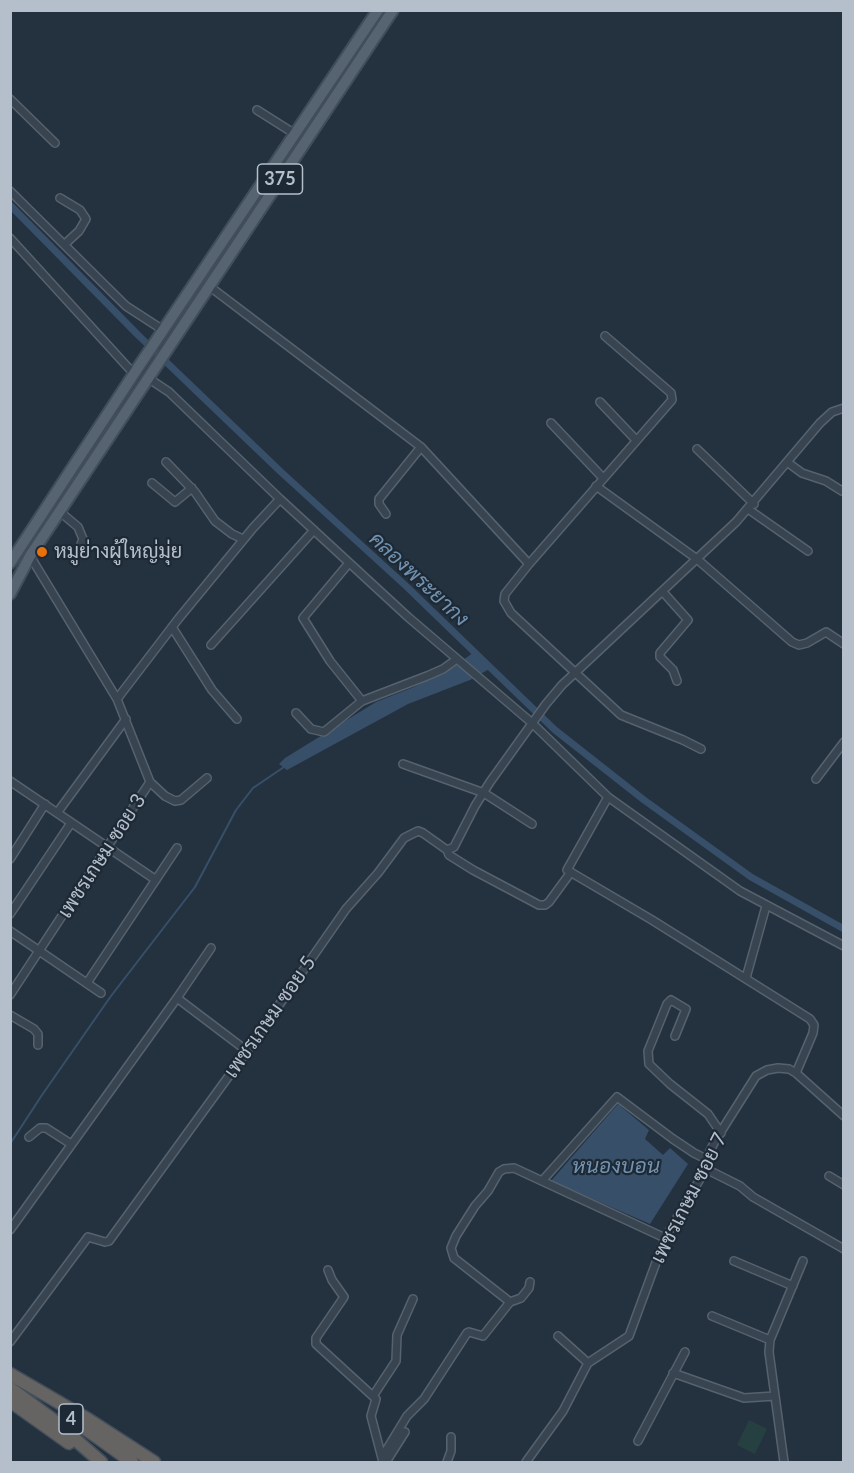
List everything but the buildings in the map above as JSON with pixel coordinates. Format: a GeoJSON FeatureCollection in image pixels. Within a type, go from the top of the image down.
{"type":"FeatureCollection","features":[{"type":"Feature","properties":{"kind":"highway","name":"4"},"geometry":{"type":"LineString","coordinates":[[10,1374],[132,1462]]}},
{"type":"Feature","properties":{"kind":"highway"},"geometry":{"type":"LineString","coordinates":[[10,1374],[89,1420],[154,1462]]}},
{"type":"Feature","properties":{"kind":"highway"},"geometry":{"type":"LineString","coordinates":[[10,1388],[52,1419],[99,1462]]}},
{"type":"Feature","properties":{"kind":"highway","name":"4"},"geometry":{"type":"LineString","coordinates":[[10,1401],[99,1462]]}},
{"type":"Feature","properties":{"kind":"main road","name":"375"},"geometry":{"type":"LineString","coordinates":[[10,563],[378,10]]}},
{"type":"Feature","properties":{"kind":"main road","name":"375"},"geometry":{"type":"LineString","coordinates":[[10,594],[30,556],[59,511],[393,10]]}},
{"type":"Feature","properties":{"kind":"main road"},"geometry":{"type":"LineString","coordinates":[[339,69],[350,75]]}},
{"type":"Feature","properties":{"kind":"street"},"geometry":{"type":"LineString","coordinates":[[10,99],[55,143]]}},
{"type":"Feature","properties":{"kind":"street"},"geometry":{"type":"LineString","coordinates":[[257,110],[295,134]]}},
{"type":"Feature","properties":{"kind":"street"},"geometry":{"type":"LineString","coordinates":[[10,191],[126,306],[160,335]]}},
{"type":"Feature","properties":{"kind":"street"},"geometry":{"type":"LineString","coordinates":[[60,198],[80,210],[86,219],[79,231],[65,244]]}},
{"type":"Feature","properties":{"kind":"street"},"geometry":{"type":"LineString","coordinates":[[10,238],[137,370]]}},
{"type":"Feature","properties":{"kind":"street"},"geometry":{"type":"LineString","coordinates":[[208,286],[421,447],[529,564]]}},
{"type":"Feature","properties":{"kind":"street"},"geometry":{"type":"LineString","coordinates":[[605,336],[673,396],[672,400],[529,564],[505,594],[504,601],[511,613],[621,716],[701,749]]}},
{"type":"Feature","properties":{"kind":"street"},"geometry":{"type":"LineString","coordinates":[[149,377],[169,392],[349,563],[533,722],[608,797],[723,880],[766,906],[843,946]]}},
{"type":"Feature","properties":{"kind":"street"},"geometry":{"type":"LineString","coordinates":[[600,402],[636,441]]}},
{"type":"Feature","properties":{"kind":"street"},"geometry":{"type":"LineString","coordinates":[[570,872],[549,902],[545,906],[538,905],[472,870],[449,855],[447,849],[454,847],[459,841],[475,806],[546,704],[585,661],[663,592],[751,506],[820,423],[832,412],[843,408]]}},
{"type":"Feature","properties":{"kind":"street"},"geometry":{"type":"LineString","coordinates":[[551,423],[603,478]]}},
{"type":"Feature","properties":{"kind":"street"},"geometry":{"type":"LineString","coordinates":[[386,514],[379,504],[379,499],[421,447]]}},
{"type":"Feature","properties":{"kind":"street"},"geometry":{"type":"LineString","coordinates":[[697,449],[751,506],[808,551]]}},
{"type":"Feature","properties":{"kind":"street"},"geometry":{"type":"LineString","coordinates":[[166,462],[192,489],[215,521],[243,539]]}},
{"type":"Feature","properties":{"kind":"street"},"geometry":{"type":"LineString","coordinates":[[787,462],[801,473],[826,481],[842,491]]}},
{"type":"Feature","properties":{"kind":"street"},"geometry":{"type":"LineString","coordinates":[[152,483],[175,502],[192,489]]}},
{"type":"Feature","properties":{"kind":"street"},"geometry":{"type":"LineString","coordinates":[[596,486],[697,559],[792,642],[799,645],[807,643],[826,632],[843,644]]}},
{"type":"Feature","properties":{"kind":"street"},"geometry":{"type":"LineString","coordinates":[[117,699],[243,539],[280,499]]}},
{"type":"Feature","properties":{"kind":"street"},"geometry":{"type":"LineString","coordinates":[[59,511],[78,527],[83,540],[80,547]]}},
{"type":"Feature","properties":{"kind":"street"},"geometry":{"type":"LineString","coordinates":[[211,645],[314,530]]}},
{"type":"Feature","properties":{"kind":"street","name":"เพชรเกษม ซอย 3"},"geometry":{"type":"LineString","coordinates":[[10,995],[150,782],[117,699],[30,556]]}},
{"type":"Feature","properties":{"kind":"street"},"geometry":{"type":"LineString","coordinates":[[349,563],[303,618],[330,661],[362,701]]}},
{"type":"Feature","properties":{"kind":"street"},"geometry":{"type":"LineString","coordinates":[[663,592],[688,620],[660,653],[660,657],[672,670],[677,681]]}},
{"type":"Feature","properties":{"kind":"street"},"geometry":{"type":"LineString","coordinates":[[172,627],[212,690],[237,719]]}},
{"type":"Feature","properties":{"kind":"street"},"geometry":{"type":"LineString","coordinates":[[296,713],[311,729],[324,732],[362,701],[443,669],[458,659]]}},
{"type":"Feature","properties":{"kind":"street"},"geometry":{"type":"LineString","coordinates":[[57,813],[126,719]]}},
{"type":"Feature","properties":{"kind":"street"},"geometry":{"type":"LineString","coordinates":[[816,779],[843,742]]}},
{"type":"Feature","properties":{"kind":"street"},"geometry":{"type":"LineString","coordinates":[[403,764],[484,793],[532,824]]}},
{"type":"Feature","properties":{"kind":"street"},"geometry":{"type":"LineString","coordinates":[[150,782],[165,796],[175,801],[181,800],[207,778]]}},
{"type":"Feature","properties":{"kind":"street"},"geometry":{"type":"LineString","coordinates":[[10,781],[156,880]]}},
{"type":"Feature","properties":{"kind":"street"},"geometry":{"type":"LineString","coordinates":[[608,797],[567,870],[810,1019],[813,1033],[796,1073],[843,1116]]}},
{"type":"Feature","properties":{"kind":"street"},"geometry":{"type":"LineString","coordinates":[[10,859],[45,804]]}},
{"type":"Feature","properties":{"kind":"street"},"geometry":{"type":"LineString","coordinates":[[10,914],[71,823]]}},
{"type":"Feature","properties":{"kind":"street","name":"เพชรเกษม ซอย 5"},"geometry":{"type":"LineString","coordinates":[[10,1342],[88,1237],[105,1242],[110,1241],[346,909],[378,873],[404,838],[413,832],[423,832],[447,849]]}},
{"type":"Feature","properties":{"kind":"street"},"geometry":{"type":"LineString","coordinates":[[87,983],[177,848]]}},
{"type":"Feature","properties":{"kind":"street"},"geometry":{"type":"LineString","coordinates":[[746,978],[766,906]]}},
{"type":"Feature","properties":{"kind":"street"},"geometry":{"type":"LineString","coordinates":[[10,931],[101,993]]}},
{"type":"Feature","properties":{"kind":"street"},"geometry":{"type":"LineString","coordinates":[[10,1230],[211,948]]}},
{"type":"Feature","properties":{"kind":"street"},"geometry":{"type":"LineString","coordinates":[[177,998],[247,1051]]}},
{"type":"Feature","properties":{"kind":"street"},"geometry":{"type":"LineString","coordinates":[[675,1036],[686,1009],[670,1000],[648,1051],[649,1064],[708,1114],[721,1132]]}},
{"type":"Feature","properties":{"kind":"street"},"geometry":{"type":"LineString","coordinates":[[10,1015],[38,1034],[38,1045]]}},
{"type":"Feature","properties":{"kind":"street","name":"เพชรเกษม ซอย 7"},"geometry":{"type":"LineString","coordinates":[[526,1462],[562,1412],[588,1363],[629,1336],[665,1238],[706,1169],[710,1151],[756,1076],[767,1070],[778,1068],[789,1069],[796,1073]]}},
{"type":"Feature","properties":{"kind":"street"},"geometry":{"type":"LineString","coordinates":[[542,1181],[617,1097],[694,1154],[708,1160]]}},
{"type":"Feature","properties":{"kind":"street"},"geometry":{"type":"LineString","coordinates":[[29,1137],[40,1128],[46,1128],[71,1144]]}},
{"type":"Feature","properties":{"kind":"street"},"geometry":{"type":"LineString","coordinates":[[510,1302],[454,1258],[451,1248],[469,1216],[504,1168],[514,1168],[665,1238]]}},
{"type":"Feature","properties":{"kind":"street"},"geometry":{"type":"LineString","coordinates":[[706,1169],[740,1186],[753,1197],[843,1249]]}},
{"type":"Feature","properties":{"kind":"street"},"geometry":{"type":"LineString","coordinates":[[829,1176],[843,1185]]}},
{"type":"Feature","properties":{"kind":"street"},"geometry":{"type":"LineString","coordinates":[[734,1261],[793,1286]]}},
{"type":"Feature","properties":{"kind":"street"},"geometry":{"type":"LineString","coordinates":[[784,1462],[769,1352],[771,1340],[803,1261]]}},
{"type":"Feature","properties":{"kind":"street"},"geometry":{"type":"LineString","coordinates":[[328,1270],[344,1298],[316,1338],[316,1344],[374,1398]]}},
{"type":"Feature","properties":{"kind":"street"},"geometry":{"type":"LineString","coordinates":[[384,1461],[407,1416],[424,1399],[467,1334],[469,1332],[483,1336],[510,1302],[521,1298],[529,1288],[530,1282]]}},
{"type":"Feature","properties":{"kind":"street"},"geometry":{"type":"LineString","coordinates":[[384,1461],[371,1416],[374,1398],[396,1361],[397,1335],[413,1299]]}},
{"type":"Feature","properties":{"kind":"street"},"geometry":{"type":"LineString","coordinates":[[712,1316],[771,1340]]}},
{"type":"Feature","properties":{"kind":"street"},"geometry":{"type":"LineString","coordinates":[[558,1336],[588,1363]]}},
{"type":"Feature","properties":{"kind":"street"},"geometry":{"type":"LineString","coordinates":[[639,1441],[685,1352]]}},
{"type":"Feature","properties":{"kind":"street"},"geometry":{"type":"LineString","coordinates":[[673,1373],[744,1398],[775,1396]]}},
{"type":"Feature","properties":{"kind":"street"},"geometry":{"type":"LineString","coordinates":[[384,1461],[405,1432]]}},
{"type":"Feature","properties":{"kind":"street"},"geometry":{"type":"LineString","coordinates":[[447,1462],[451,1451],[451,1437]]}},
{"type":"Feature","properties":{"kind":"green space"},"geometry":{"type":"Polygon","coordinates":[[[749,1420],[767,1429],[755,1454],[737,1445],[749,1420]]]}},
{"type":"Feature","properties":{"kind":"water"},"geometry":{"type":"Polygon","coordinates":[[[474,652],[491,668],[470,680],[408,704],[287,770],[279,764],[285,758],[376,702],[414,687],[455,666],[474,652]]]}},
{"type":"Feature","properties":{"kind":"water","name":"หนองบอน"},"geometry":{"type":"Polygon","coordinates":[[[618,1104],[649,1130],[645,1139],[663,1155],[670,1148],[688,1164],[650,1224],[551,1181],[618,1104]]]}},
{"type":"Feature","properties":{"kind":"waterway","name":"คลองพระยากง"},"geometry":{"type":"LineString","coordinates":[[10,205],[138,335],[281,472],[406,586],[555,730],[644,800],[751,877],[844,929]]}},
{"type":"Feature","properties":{"kind":"waterway"},"geometry":{"type":"LineString","coordinates":[[10,1144],[111,996],[195,887],[236,810],[253,788],[284,767]]}},
{"type":"Feature","properties":{"kind":"place","name":"หมูย่างผู้ใหญ่มุ่ย"},"geometry":{"type":"Point","coordinates":[42,552]}}]}
